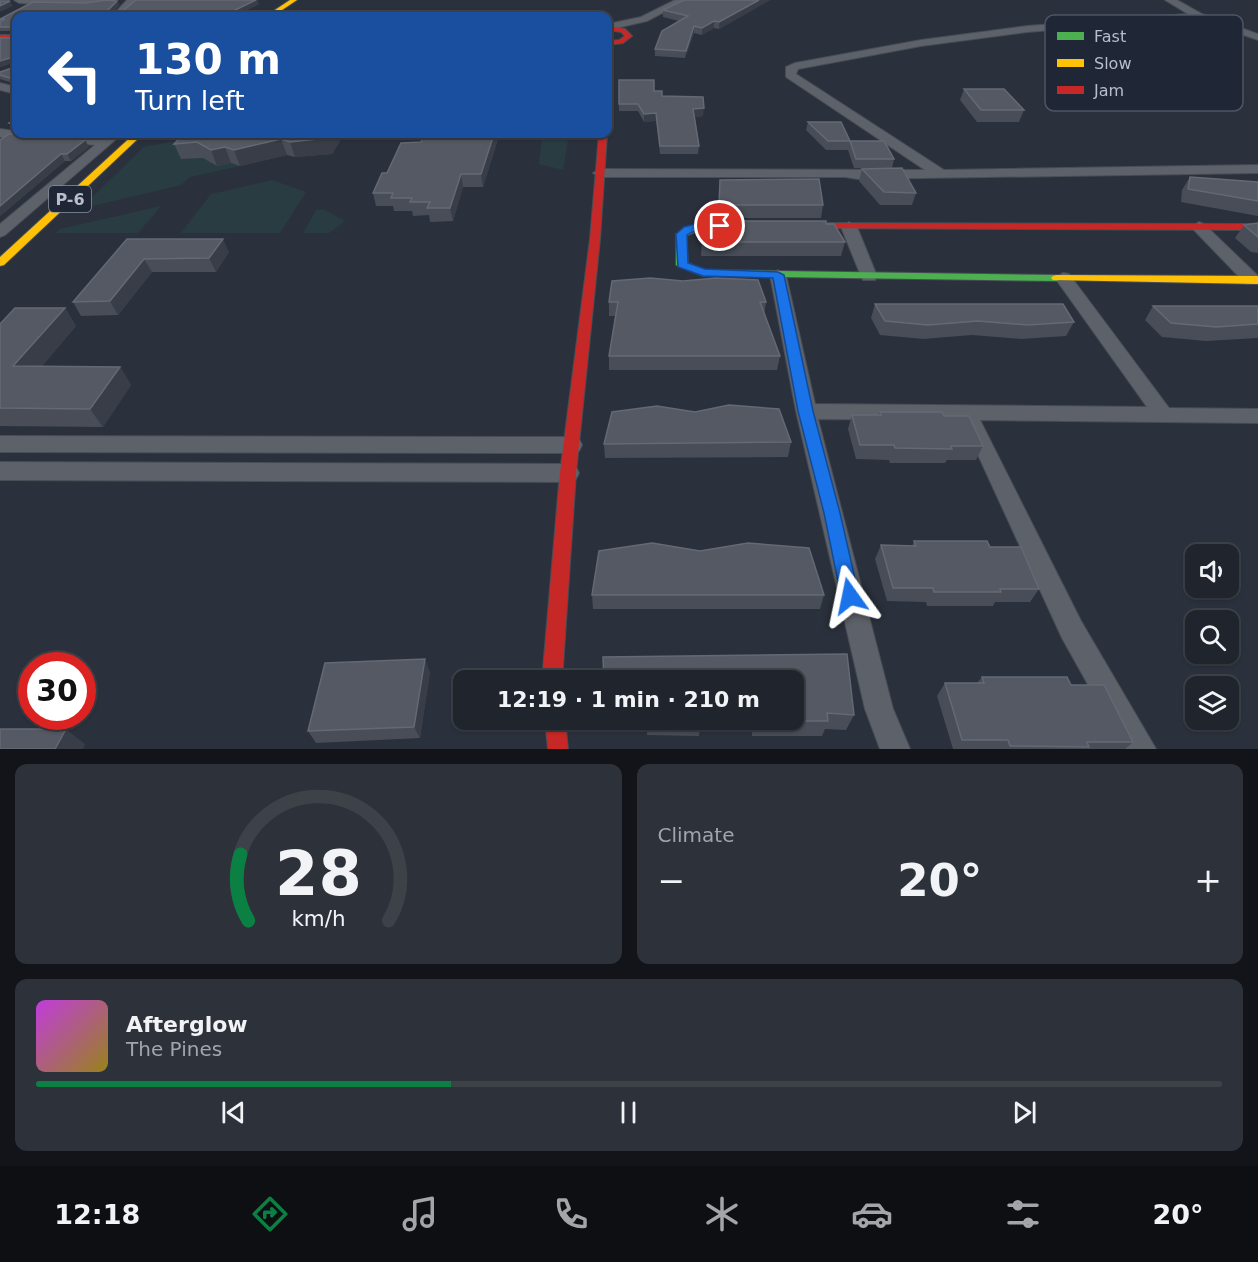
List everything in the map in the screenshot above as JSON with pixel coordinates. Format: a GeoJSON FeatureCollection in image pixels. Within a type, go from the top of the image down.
{"type":"FeatureCollection","features":[{"type":"Feature","properties":{"kind":"main road"},"geometry":{"type":"LineString","coordinates":[[275,12],[294,0]]}},
{"type":"Feature","properties":{"kind":"main road"},"geometry":{"type":"LineString","coordinates":[[612,29],[623,30],[628,37]]}},
{"type":"Feature","properties":{"kind":"main road"},"geometry":{"type":"LineString","coordinates":[[612,43],[628,37]]}},
{"type":"Feature","properties":{"kind":"main road"},"geometry":{"type":"LineString","coordinates":[[612,54],[628,37]]}},
{"type":"Feature","properties":{"kind":"main road","name":"P-6"},"geometry":{"type":"LineString","coordinates":[[0,263],[135,138]]}},
{"type":"Feature","properties":{"kind":"main road"},"geometry":{"type":"LineString","coordinates":[[553,670],[568,473],[595,239],[603,138]]}},
{"type":"Feature","properties":{"kind":"main road"},"geometry":{"type":"LineString","coordinates":[[757,226],[699,226],[687,229],[681,234],[682,265],[703,273],[778,275],[1255,280]]}},
{"type":"Feature","properties":{"kind":"main road"},"geometry":{"type":"LineString","coordinates":[[791,226],[1258,227]]}},
{"type":"Feature","properties":{"kind":"main road"},"geometry":{"type":"LineString","coordinates":[[556,730],[558,749]]}},
{"type":"Feature","properties":{"kind":"street"},"geometry":{"type":"LineString","coordinates":[[20,4],[109,0]]}},
{"type":"Feature","properties":{"kind":"street"},"geometry":{"type":"LineString","coordinates":[[120,12],[132,0]]}},
{"type":"Feature","properties":{"kind":"street"},"geometry":{"type":"LineString","coordinates":[[612,27],[644,19],[682,0]]}},
{"type":"Feature","properties":{"kind":"street"},"geometry":{"type":"LineString","coordinates":[[1170,0],[1197,15]]}},
{"type":"Feature","properties":{"kind":"street"},"geometry":{"type":"LineString","coordinates":[[628,37],[633,28],[644,19]]}},
{"type":"Feature","properties":{"kind":"street"},"geometry":{"type":"LineString","coordinates":[[940,174],[789,75],[790,69],[795,66],[921,44],[1045,28]]}},
{"type":"Feature","properties":{"kind":"street"},"geometry":{"type":"LineString","coordinates":[[1243,32],[1258,37]]}},
{"type":"Feature","properties":{"kind":"street"},"geometry":{"type":"LineString","coordinates":[[0,232],[111,138]]}},
{"type":"Feature","properties":{"kind":"street"},"geometry":{"type":"LineString","coordinates":[[600,173],[940,174],[1258,169]]}},
{"type":"Feature","properties":{"kind":"street"},"geometry":{"type":"LineString","coordinates":[[0,216],[20,216]]}},
{"type":"Feature","properties":{"kind":"street"},"geometry":{"type":"LineString","coordinates":[[849,227],[869,276]]}},
{"type":"Feature","properties":{"kind":"street"},"geometry":{"type":"LineString","coordinates":[[1200,227],[1255,280]]}},
{"type":"Feature","properties":{"kind":"street"},"geometry":{"type":"LineString","coordinates":[[778,275],[806,411],[879,709],[895,749]]}},
{"type":"Feature","properties":{"kind":"street"},"geometry":{"type":"LineString","coordinates":[[1063,278],[1163,414]]}},
{"type":"Feature","properties":{"kind":"street"},"geometry":{"type":"LineString","coordinates":[[806,411],[1258,416]]}},
{"type":"Feature","properties":{"kind":"street"},"geometry":{"type":"LineString","coordinates":[[967,413],[1072,632],[1109,700],[1141,749]]}},
{"type":"Feature","properties":{"kind":"street"},"geometry":{"type":"LineString","coordinates":[[0,444],[571,445]]}},
{"type":"Feature","properties":{"kind":"street"},"geometry":{"type":"LineString","coordinates":[[0,471],[568,473]]}},
{"type":"Feature","properties":{"kind":"shaded area"},"geometry":{"type":"Polygon","coordinates":[[[192,138],[213,138],[206,157],[217,165],[231,163],[240,166],[190,177],[181,185],[80,209],[144,147],[192,138]]]}},
{"type":"Feature","properties":{"kind":"shaded area"},"geometry":{"type":"Polygon","coordinates":[[[542,138],[568,138],[563,170],[539,164],[542,138]]]}},
{"type":"Feature","properties":{"kind":"shaded area"},"geometry":{"type":"Polygon","coordinates":[[[272,180],[306,192],[280,233],[181,233],[211,194],[272,180]]]}},
{"type":"Feature","properties":{"kind":"shaded area"},"geometry":{"type":"Polygon","coordinates":[[[161,206],[138,233],[56,233],[60,229],[161,206]]]}},
{"type":"Feature","properties":{"kind":"shaded area"},"geometry":{"type":"Polygon","coordinates":[[[316,210],[325,210],[345,221],[329,233],[303,233],[316,210]]]}},
{"type":"Feature","properties":{"kind":"building"},"geometry":{"type":"Polygon","coordinates":[[[136,0],[256,0],[231,12],[121,12],[136,0]]]}},
{"type":"Feature","properties":{"kind":"building"},"geometry":{"type":"Polygon","coordinates":[[[684,0],[759,0],[719,22],[714,21],[702,28],[694,26],[686,51],[655,49],[662,31],[688,16],[663,10],[684,0]]]}},
{"type":"Feature","properties":{"kind":"building"},"geometry":{"type":"Polygon","coordinates":[[[0,1],[10,1],[0,6],[0,1]]]}},
{"type":"Feature","properties":{"kind":"building"},"geometry":{"type":"Polygon","coordinates":[[[117,1],[108,12],[14,12],[33,2],[117,1]]]}},
{"type":"Feature","properties":{"kind":"building"},"geometry":{"type":"Polygon","coordinates":[[[12,13],[12,27],[0,27],[0,21],[5,19],[0,19],[12,13]]]}},
{"type":"Feature","properties":{"kind":"building"},"geometry":{"type":"Polygon","coordinates":[[[0,38],[12,38],[12,57],[0,61],[0,38]]]}},
{"type":"Feature","properties":{"kind":"building"},"geometry":{"type":"Polygon","coordinates":[[[12,68],[12,79],[0,75],[0,72],[12,68]]]}},
{"type":"Feature","properties":{"kind":"building"},"geometry":{"type":"Polygon","coordinates":[[[619,80],[654,80],[654,91],[662,91],[662,96],[703,97],[704,108],[693,109],[699,146],[660,146],[656,113],[644,114],[638,104],[619,104],[619,80]]]}},
{"type":"Feature","properties":{"kind":"building"},"geometry":{"type":"Polygon","coordinates":[[[964,89],[1004,89],[1024,110],[981,110],[964,89]]]}},
{"type":"Feature","properties":{"kind":"building"},"geometry":{"type":"Polygon","coordinates":[[[808,122],[841,122],[850,141],[828,141],[808,122]]]}},
{"type":"Feature","properties":{"kind":"building"},"geometry":{"type":"Polygon","coordinates":[[[9,134],[12,134],[12,138],[85,140],[67,154],[61,154],[0,206],[0,140],[9,134]]]}},
{"type":"Feature","properties":{"kind":"building"},"geometry":{"type":"Polygon","coordinates":[[[180,138],[327,138],[290,142],[281,139],[234,150],[225,147],[211,150],[197,142],[174,144],[180,138]]]}},
{"type":"Feature","properties":{"kind":"building"},"geometry":{"type":"Polygon","coordinates":[[[422,138],[493,138],[481,174],[461,174],[450,208],[427,208],[430,202],[410,202],[412,198],[391,198],[393,193],[373,193],[382,173],[387,173],[401,143],[421,142],[422,138]]]}},
{"type":"Feature","properties":{"kind":"building"},"geometry":{"type":"Polygon","coordinates":[[[850,141],[884,141],[894,159],[856,159],[850,141]]]}},
{"type":"Feature","properties":{"kind":"building"},"geometry":{"type":"Polygon","coordinates":[[[902,168],[916,193],[884,192],[862,169],[902,168]]]}},
{"type":"Feature","properties":{"kind":"building"},"geometry":{"type":"Polygon","coordinates":[[[1190,177],[1258,182],[1258,201],[1188,189],[1190,177]]]}},
{"type":"Feature","properties":{"kind":"building"},"geometry":{"type":"Polygon","coordinates":[[[819,179],[823,205],[719,205],[720,180],[819,179]]]}},
{"type":"Feature","properties":{"kind":"building"},"geometry":{"type":"Polygon","coordinates":[[[718,221],[826,221],[826,224],[834,224],[845,242],[702,242],[703,225],[718,224],[718,221]]]}},
{"type":"Feature","properties":{"kind":"building"},"geometry":{"type":"Polygon","coordinates":[[[1258,223],[1258,237],[1244,225],[1258,223]]]}},
{"type":"Feature","properties":{"kind":"building"},"geometry":{"type":"Polygon","coordinates":[[[127,239],[223,239],[209,258],[144,259],[110,301],[73,302],[127,239]]]}},
{"type":"Feature","properties":{"kind":"building"},"geometry":{"type":"Polygon","coordinates":[[[650,278],[683,281],[716,278],[758,280],[766,302],[760,302],[780,356],[609,356],[618,302],[609,302],[612,281],[650,278]]]}},
{"type":"Feature","properties":{"kind":"building"},"geometry":{"type":"Polygon","coordinates":[[[875,304],[1063,304],[1074,322],[1028,325],[978,321],[928,325],[885,321],[875,304]]]}},
{"type":"Feature","properties":{"kind":"building"},"geometry":{"type":"Polygon","coordinates":[[[1153,306],[1258,306],[1258,324],[1216,327],[1171,323],[1153,306]]]}},
{"type":"Feature","properties":{"kind":"building"},"geometry":{"type":"Polygon","coordinates":[[[15,308],[65,308],[13,366],[120,367],[90,409],[0,408],[0,324],[15,308]]]}},
{"type":"Feature","properties":{"kind":"building"},"geometry":{"type":"Polygon","coordinates":[[[729,405],[779,409],[791,442],[604,444],[612,412],[657,406],[695,412],[729,405]]]}},
{"type":"Feature","properties":{"kind":"building"},"geometry":{"type":"Polygon","coordinates":[[[880,412],[942,412],[944,416],[969,416],[983,446],[951,446],[952,449],[860,445],[852,415],[881,415],[880,412]]]}},
{"type":"Feature","properties":{"kind":"building"},"geometry":{"type":"Polygon","coordinates":[[[914,541],[987,541],[990,547],[1021,547],[1039,589],[1000,589],[1001,592],[934,592],[933,588],[893,588],[881,545],[916,546],[914,541]]]}},
{"type":"Feature","properties":{"kind":"building"},"geometry":{"type":"Polygon","coordinates":[[[652,543],[700,551],[748,543],[809,548],[824,595],[592,595],[599,551],[652,543]]]}},
{"type":"Feature","properties":{"kind":"building"},"geometry":{"type":"Polygon","coordinates":[[[847,654],[854,715],[827,713],[828,721],[804,721],[804,670],[604,670],[603,657],[847,654]]]}},
{"type":"Feature","properties":{"kind":"building"},"geometry":{"type":"Polygon","coordinates":[[[425,659],[414,727],[308,731],[325,663],[425,659]]]}},
{"type":"Feature","properties":{"kind":"building"},"geometry":{"type":"Polygon","coordinates":[[[982,677],[1067,677],[1071,685],[1104,685],[1133,742],[1087,742],[1089,747],[1010,746],[1008,740],[962,740],[945,683],[984,683],[982,677]]]}},
{"type":"Feature","properties":{"kind":"building"},"geometry":{"type":"Polygon","coordinates":[[[0,729],[65,730],[55,749],[0,749],[0,729]]]}},
{"type":"Feature","properties":{"kind":"traffic: fast"},"geometry":{"type":"LineString","coordinates":[[738,226],[701,226],[681,234],[682,265],[703,273],[1057,278]]}},
{"type":"Feature","properties":{"kind":"traffic: slow"},"geometry":{"type":"LineString","coordinates":[[275,12],[294,0]]}},
{"type":"Feature","properties":{"kind":"traffic: slow"},"geometry":{"type":"LineString","coordinates":[[0,263],[135,138]]}},
{"type":"Feature","properties":{"kind":"traffic: slow"},"geometry":{"type":"LineString","coordinates":[[1057,278],[1258,280]]}},
{"type":"Feature","properties":{"kind":"traffic: jam"},"geometry":{"type":"LineString","coordinates":[[612,29],[623,30],[629,36],[621,42],[612,43]]}},
{"type":"Feature","properties":{"kind":"traffic: jam"},"geometry":{"type":"LineString","coordinates":[[0,37],[12,37]]}},
{"type":"Feature","properties":{"kind":"traffic: jam"},"geometry":{"type":"LineString","coordinates":[[553,670],[568,473],[595,239],[603,138]]}},
{"type":"Feature","properties":{"kind":"traffic: jam"},"geometry":{"type":"LineString","coordinates":[[800,226],[1258,227]]}},
{"type":"Feature","properties":{"kind":"traffic: jam"},"geometry":{"type":"LineString","coordinates":[[556,730],[558,749]]}},
{"type":"Feature","properties":{"kind":"route"},"geometry":{"type":"LineString","coordinates":[[720,226],[699,226],[687,229],[681,234],[682,265],[690,270],[703,273],[778,275],[806,411],[850,596]]}}]}
